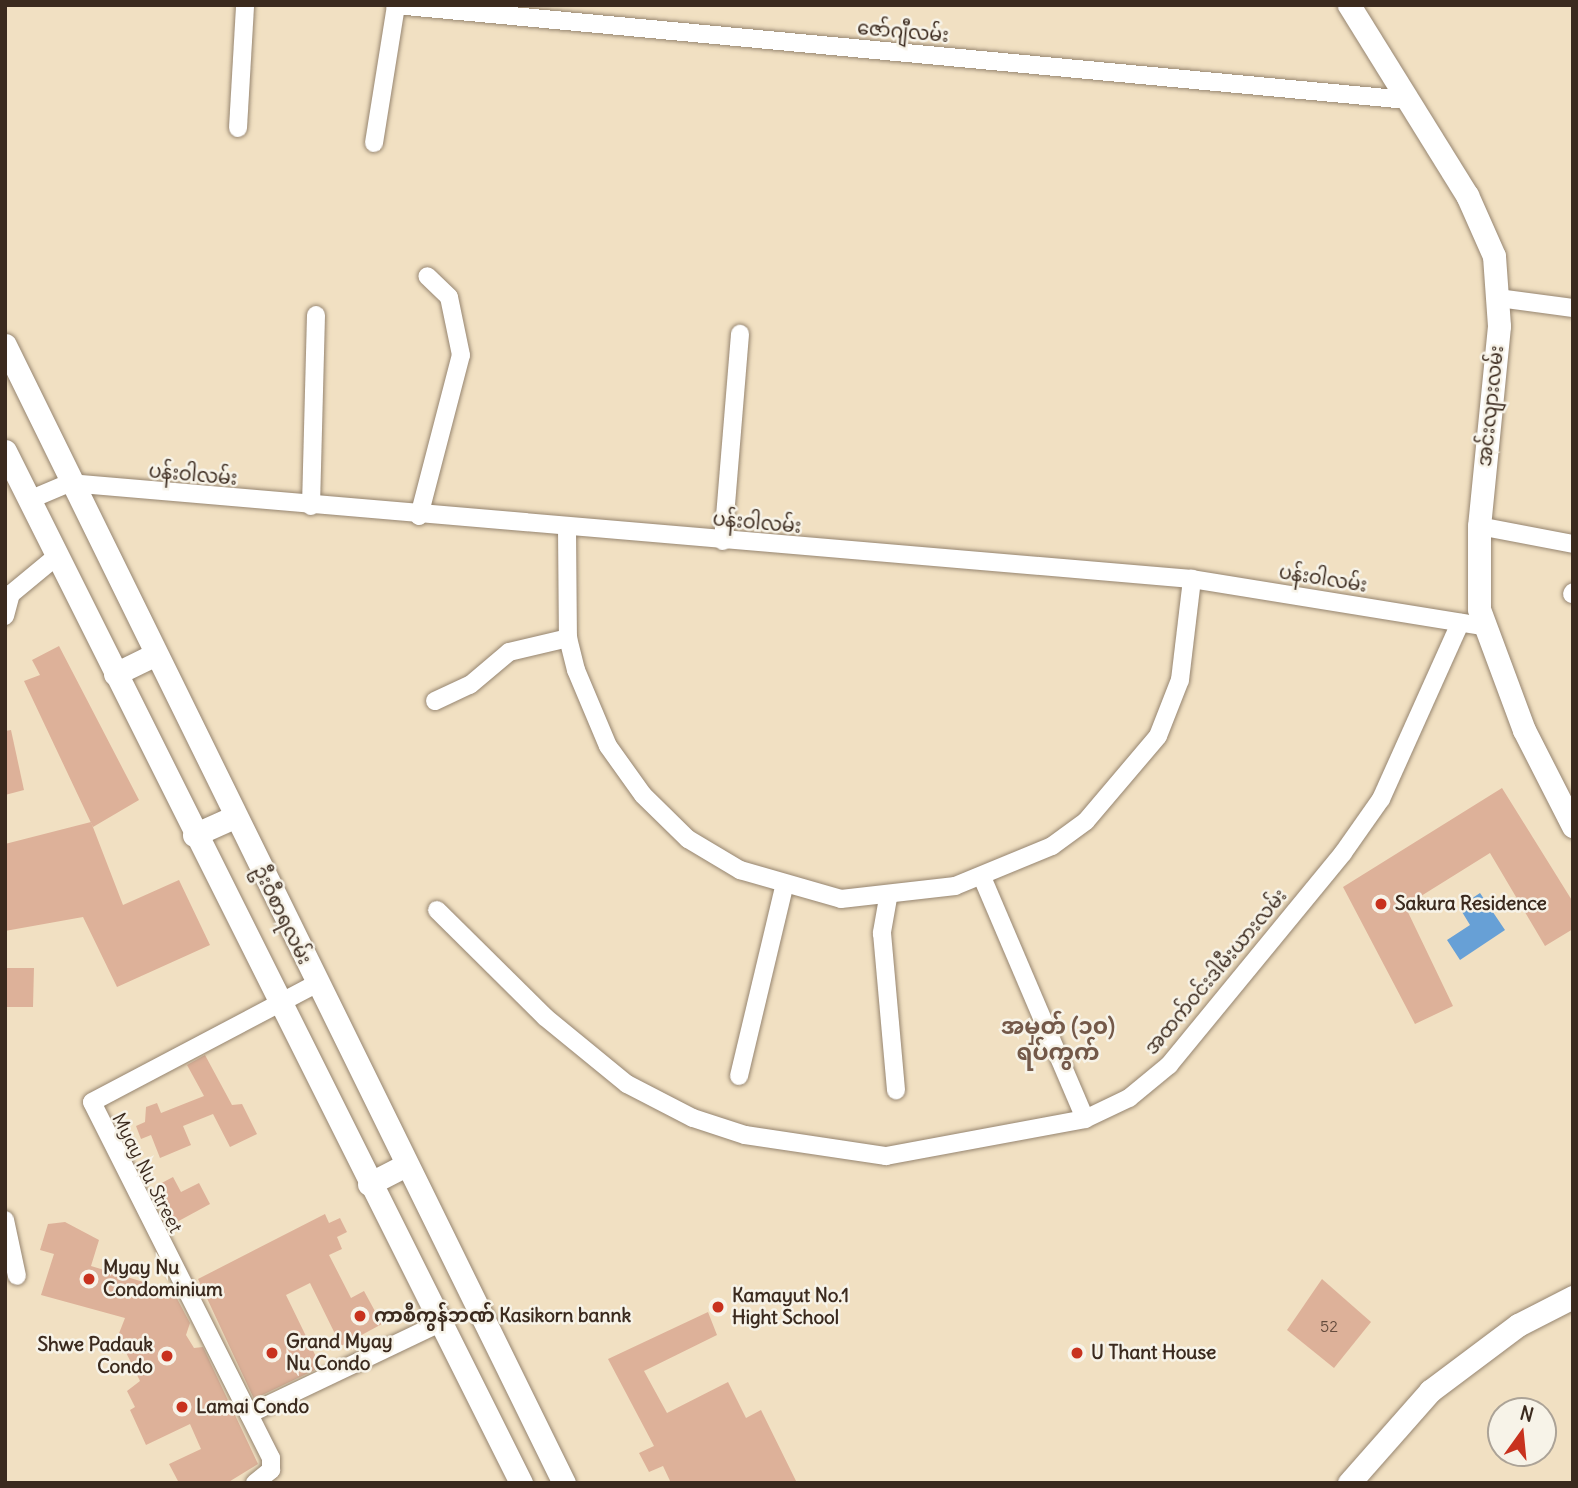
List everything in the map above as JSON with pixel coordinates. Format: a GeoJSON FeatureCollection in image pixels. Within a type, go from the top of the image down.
{"type":"FeatureCollection","features":[{"type":"Feature","properties":{"kind":"main road","name":"အင်းလျားလမ်း"},"geometry":{"type":"LineString","coordinates":[[1349,5],[1482,223],[1499,298],[1472,624],[1573,826]]}},
{"type":"Feature","properties":{"kind":"main road","name":"ဦးဝီစာရလမ်း"},"geometry":{"type":"LineString","coordinates":[[5,345],[153,655],[564,1483]]}},
{"type":"Feature","properties":{"kind":"main road"},"geometry":{"type":"LineString","coordinates":[[5,451],[194,835],[521,1483]]}},
{"type":"Feature","properties":{"kind":"main road"},"geometry":{"type":"LineString","coordinates":[[115,674],[153,655]]}},
{"type":"Feature","properties":{"kind":"main road"},"geometry":{"type":"LineString","coordinates":[[194,835],[234,817]]}},
{"type":"Feature","properties":{"kind":"main road"},"geometry":{"type":"LineString","coordinates":[[369,1184],[406,1165]]}},
{"type":"Feature","properties":{"kind":"main road"},"geometry":{"type":"LineString","coordinates":[[1349,1483],[1430,1391],[1518,1325],[1573,1297]]}},
{"type":"Feature","properties":{"kind":"main road"},"geometry":{"type":"LineString","coordinates":[[452,1346],[487,1328]]}},
{"type":"Feature","properties":{"kind":"street"},"geometry":{"type":"LineString","coordinates":[[238,128],[245,5]]}},
{"type":"Feature","properties":{"kind":"street"},"geometry":{"type":"LineString","coordinates":[[374,142],[396,5]]}},
{"type":"Feature","properties":{"kind":"street","name":"ဇော်ဂျီလမ်း"},"geometry":{"type":"LineString","coordinates":[[396,5],[1407,100]]}},
{"type":"Feature","properties":{"kind":"street"},"geometry":{"type":"LineString","coordinates":[[419,516],[461,355],[449,297],[427,276]]}},
{"type":"Feature","properties":{"kind":"street"},"geometry":{"type":"LineString","coordinates":[[1499,298],[1573,308]]}},
{"type":"Feature","properties":{"kind":"street"},"geometry":{"type":"LineString","coordinates":[[311,506],[316,315]]}},
{"type":"Feature","properties":{"kind":"street"},"geometry":{"type":"LineString","coordinates":[[723,541],[740,334]]}},
{"type":"Feature","properties":{"kind":"street","name":"ပန်းဝါလမ်း"},"geometry":{"type":"LineString","coordinates":[[29,500],[69,483],[567,529],[1192,579],[1472,624]]}},
{"type":"Feature","properties":{"kind":"street"},"geometry":{"type":"LineString","coordinates":[[1479,526],[1573,544]]}},
{"type":"Feature","properties":{"kind":"street"},"geometry":{"type":"LineString","coordinates":[[567,529],[568,638],[608,746],[643,796],[688,839],[784,887],[841,898],[888,898],[982,877],[1052,846],[1086,821],[1158,736],[1180,680],[1192,579]]}},
{"type":"Feature","properties":{"kind":"street"},"geometry":{"type":"LineString","coordinates":[[5,616],[11,594],[57,556]]}},
{"type":"Feature","properties":{"kind":"street","name":"အထက်ဝင်းဒါမီးယားလမ်း"},"geometry":{"type":"LineString","coordinates":[[437,910],[545,1017],[627,1084],[734,1132],[798,1148],[886,1156],[1085,1119],[1129,1098],[1168,1065],[1343,853],[1381,799],[1472,624]]}},
{"type":"Feature","properties":{"kind":"street"},"geometry":{"type":"LineString","coordinates":[[435,701],[470,685],[509,652],[568,638]]}},
{"type":"Feature","properties":{"kind":"street"},"geometry":{"type":"LineString","coordinates":[[982,877],[1085,1119]]}},
{"type":"Feature","properties":{"kind":"street"},"geometry":{"type":"LineString","coordinates":[[739,1076],[784,887]]}},
{"type":"Feature","properties":{"kind":"street"},"geometry":{"type":"LineString","coordinates":[[888,898],[882,933],[896,1090]]}},
{"type":"Feature","properties":{"kind":"street","name":"Myay Nu Street"},"geometry":{"type":"LineString","coordinates":[[255,1483],[272,1465],[92,1102],[316,984]]}},
{"type":"Feature","properties":{"kind":"street"},"geometry":{"type":"LineString","coordinates":[[5,1220],[17,1276]]}},
{"type":"Feature","properties":{"kind":"street"},"geometry":{"type":"LineString","coordinates":[[249,1414],[440,1323]]}},
{"type":"Feature","properties":{"kind":"water"},"geometry":{"type":"Polygon","coordinates":[[[1480,893],[1505,930],[1460,960],[1447,940],[1470,925],[1459,907],[1480,893]]]}},
{"type":"Feature","properties":{"kind":"building"},"geometry":{"type":"Polygon","coordinates":[[[59,646],[139,800],[93,827],[24,681],[40,675],[32,660],[59,646]]]}},
{"type":"Feature","properties":{"kind":"building"},"geometry":{"type":"Polygon","coordinates":[[[11,730],[24,790],[5,795],[5,731],[11,730]]]}},
{"type":"Feature","properties":{"kind":"building","name":"Sakura Residence"},"geometry":{"type":"Polygon","coordinates":[[[1502,788],[1573,902],[1573,929],[1545,946],[1490,853],[1405,906],[1453,1006],[1415,1024],[1343,887],[1502,788]]]}},
{"type":"Feature","properties":{"kind":"building"},"geometry":{"type":"Polygon","coordinates":[[[91,822],[123,905],[179,880],[210,945],[117,987],[83,917],[5,931],[5,844],[91,822]]]}},
{"type":"Feature","properties":{"kind":"building"},"geometry":{"type":"Polygon","coordinates":[[[5,968],[34,968],[33,1007],[5,1007],[5,968]]]}},
{"type":"Feature","properties":{"kind":"building"},"geometry":{"type":"Polygon","coordinates":[[[205,1055],[232,1105],[242,1104],[257,1134],[230,1147],[213,1114],[183,1126],[191,1145],[160,1158],[151,1135],[141,1139],[136,1126],[145,1122],[146,1107],[157,1103],[161,1113],[204,1096],[187,1065],[205,1055]]]}},
{"type":"Feature","properties":{"kind":"building"},"geometry":{"type":"Polygon","coordinates":[[[173,1177],[181,1192],[199,1183],[210,1204],[175,1223],[156,1186],[173,1177]]]}},
{"type":"Feature","properties":{"kind":"building"},"geometry":{"type":"Polygon","coordinates":[[[325,1214],[329,1223],[340,1218],[347,1232],[337,1237],[342,1249],[329,1255],[351,1298],[364,1291],[382,1324],[341,1346],[310,1283],[286,1295],[321,1367],[254,1399],[198,1279],[325,1214]]]}},
{"type":"Feature","properties":{"kind":"building"},"geometry":{"type":"Polygon","coordinates":[[[65,1222],[99,1240],[91,1266],[173,1291],[190,1323],[186,1335],[194,1348],[203,1347],[258,1464],[227,1483],[179,1483],[169,1464],[201,1449],[190,1424],[146,1445],[130,1410],[135,1407],[127,1391],[140,1381],[118,1336],[125,1318],[41,1295],[54,1254],[40,1250],[48,1224],[65,1222]]]}},
{"type":"Feature","properties":{"kind":"building"},"geometry":{"type":"Polygon","coordinates":[[[1322,1279],[1371,1322],[1334,1368],[1287,1330],[1322,1279]]]}},
{"type":"Feature","properties":{"kind":"building"},"geometry":{"type":"Polygon","coordinates":[[[708,1312],[717,1335],[644,1371],[667,1413],[728,1382],[746,1418],[761,1410],[797,1483],[671,1483],[663,1466],[649,1472],[639,1453],[654,1446],[608,1359],[708,1312]]]}},
{"type":"Feature","properties":{"kind":"place","name":"Sakura Residence"},"geometry":{"type":"Point","coordinates":[1381,904]}},
{"type":"Feature","properties":{"kind":"place","name":"Myay Nu Condominium"},"geometry":{"type":"Point","coordinates":[89,1279]}},
{"type":"Feature","properties":{"kind":"place","name":"Kamayut No.1 Hight School"},"geometry":{"type":"Point","coordinates":[718,1307]}},
{"type":"Feature","properties":{"kind":"place","name":"ကာစီကွန်ဘဏ် Kasikorn bannk"},"geometry":{"type":"Point","coordinates":[360,1316]}},
{"type":"Feature","properties":{"kind":"place","name":"Grand Myay Nu Condo"},"geometry":{"type":"Point","coordinates":[272,1353]}},
{"type":"Feature","properties":{"kind":"place","name":"U Thant House"},"geometry":{"type":"Point","coordinates":[1077,1353]}},
{"type":"Feature","properties":{"kind":"place","name":"Shwe Padauk Condo"},"geometry":{"type":"Point","coordinates":[167,1356]}},
{"type":"Feature","properties":{"kind":"place","name":"Lamai Condo"},"geometry":{"type":"Point","coordinates":[182,1407]}},
{"type":"Feature","properties":{"kind":"district","name":"အမှတ် (၁၀) ရပ်ကွက်"},"geometry":{"type":"Point","coordinates":[1058,1039]}}]}
